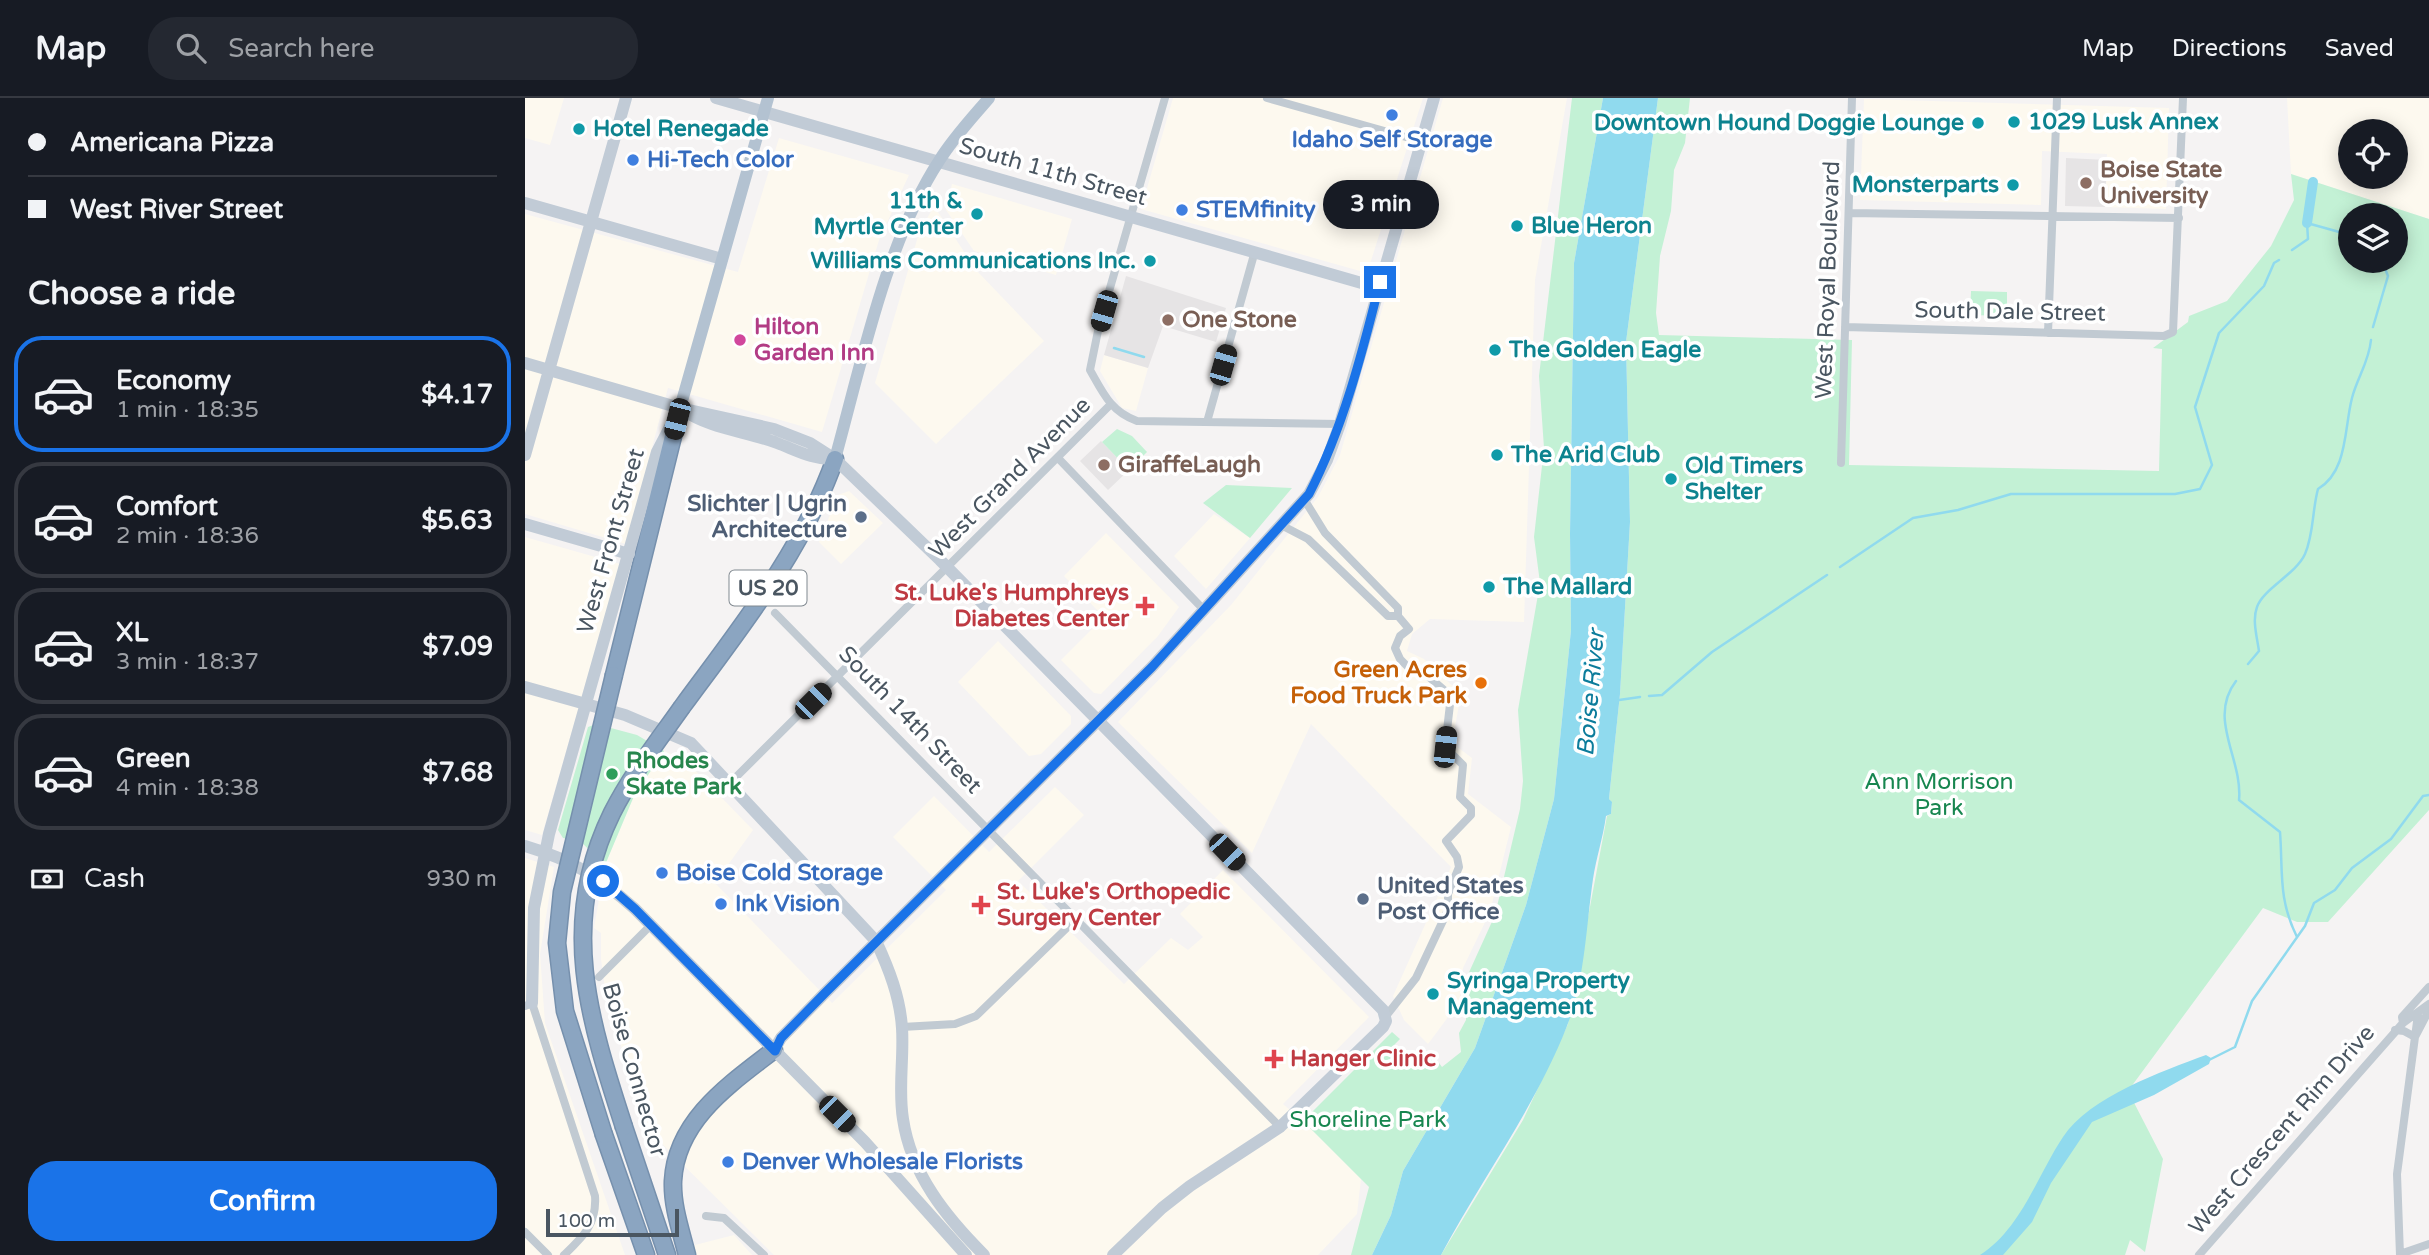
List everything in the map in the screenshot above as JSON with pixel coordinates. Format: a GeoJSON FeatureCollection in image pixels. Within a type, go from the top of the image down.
{"type":"FeatureCollection","features":[{"type":"Feature","properties":{"kind":"highway","name":"Boise Connector"},"geometry":{"type":"LineString","coordinates":[[646,1255],[604,1135],[565,1010],[557,943],[562,892],[680,408]]}},
{"type":"Feature","properties":{"kind":"highway","name":"Boise Connector"},"geometry":{"type":"LineString","coordinates":[[667,1255],[588,1005],[582,942],[593,860],[612,813],[637,771],[780,571],[819,501],[835,459]]}},
{"type":"Feature","properties":{"kind":"highway"},"geometry":{"type":"LineString","coordinates":[[687,1255],[675,1210],[673,1183],[675,1159],[683,1139],[694,1119],[775,1051]]}},
{"type":"Feature","properties":{"kind":"main road","name":"West Front Street"},"geometry":{"type":"LineString","coordinates":[[680,408],[768,98]]}},
{"type":"Feature","properties":{"kind":"main road","name":"US 20"},"geometry":{"type":"LineString","coordinates":[[835,459],[884,287],[911,214],[939,161],[989,98]]}},
{"type":"Feature","properties":{"kind":"street"},"geometry":{"type":"LineString","coordinates":[[525,455],[626,98]]}},
{"type":"Feature","properties":{"kind":"street","name":"South 11th Street"},"geometry":{"type":"LineString","coordinates":[[716,98],[1379,288]]}},
{"type":"Feature","properties":{"kind":"street"},"geometry":{"type":"LineString","coordinates":[[1165,98],[1089,366],[1110,405],[1121,416],[1137,421],[1340,424]]}},
{"type":"Feature","properties":{"kind":"street"},"geometry":{"type":"LineString","coordinates":[[1267,98],[1290,101],[1420,141]]}},
{"type":"Feature","properties":{"kind":"street"},"geometry":{"type":"LineString","coordinates":[[775,1051],[781,1038],[1098,720],[1204,610],[1304,499],[1327,460],[1340,424],[1434,98]]}},
{"type":"Feature","properties":{"kind":"street","name":"West Royal Boulevard"},"geometry":{"type":"LineString","coordinates":[[1841,463],[1852,98]]}},
{"type":"Feature","properties":{"kind":"street"},"geometry":{"type":"LineString","coordinates":[[2048,332],[2057,98]]}},
{"type":"Feature","properties":{"kind":"street"},"geometry":{"type":"LineString","coordinates":[[1849,213],[2179,218],[2183,98]]}},
{"type":"Feature","properties":{"kind":"street"},"geometry":{"type":"LineString","coordinates":[[525,204],[722,259]]}},
{"type":"Feature","properties":{"kind":"street","name":"South Dale Street"},"geometry":{"type":"LineString","coordinates":[[1845,327],[2164,336],[2173,332],[2179,218]]}},
{"type":"Feature","properties":{"kind":"street"},"geometry":{"type":"LineString","coordinates":[[1207,422],[1255,251]]}},
{"type":"Feature","properties":{"kind":"street"},"geometry":{"type":"LineString","coordinates":[[525,363],[680,408],[774,429],[810,443],[835,459],[947,567],[1375,1000],[1386,1016]]}},
{"type":"Feature","properties":{"kind":"street","name":"West Grand Avenue"},"geometry":{"type":"LineString","coordinates":[[728,785],[1110,405]]}},
{"type":"Feature","properties":{"kind":"street","name":"West Front Street"},"geometry":{"type":"LineString","coordinates":[[529,1004],[534,908],[545,852],[657,452],[680,408]]}},
{"type":"Feature","properties":{"kind":"street"},"geometry":{"type":"LineString","coordinates":[[1058,458],[1204,610]]}},
{"type":"Feature","properties":{"kind":"street"},"geometry":{"type":"LineString","coordinates":[[1113,1255],[1162,1208],[1190,1186],[1280,1127],[1383,1027],[1386,1016],[1416,978],[1448,910],[1448,894],[1459,867],[1457,857],[1446,841],[1471,815],[1471,808],[1459,797],[1463,765],[1445,747],[1451,696],[1437,681],[1400,659],[1395,648],[1400,636],[1409,629],[1398,616],[1398,608],[1325,533],[1304,499]]}},
{"type":"Feature","properties":{"kind":"street"},"geometry":{"type":"LineString","coordinates":[[525,524],[629,554]]}},
{"type":"Feature","properties":{"kind":"street"},"geometry":{"type":"LineString","coordinates":[[1281,525],[1308,539],[1388,615],[1398,616]]}},
{"type":"Feature","properties":{"kind":"street","name":"South 14th Street"},"geometry":{"type":"LineString","coordinates":[[775,613],[1280,1127]]}},
{"type":"Feature","properties":{"kind":"street"},"geometry":{"type":"LineString","coordinates":[[525,687],[625,715],[691,743],[876,941],[891,973],[902,1027],[903,1119],[914,1161],[942,1210],[969,1249]]}},
{"type":"Feature","properties":{"kind":"street"},"geometry":{"type":"LineString","coordinates":[[525,846],[579,865],[608,884],[969,1249],[984,1255]]}},
{"type":"Feature","properties":{"kind":"street"},"geometry":{"type":"LineString","coordinates":[[902,1027],[955,1024],[976,1016],[1076,919]]}},
{"type":"Feature","properties":{"kind":"street"},"geometry":{"type":"LineString","coordinates":[[599,977],[651,925]]}},
{"type":"Feature","properties":{"kind":"street"},"geometry":{"type":"LineString","coordinates":[[2426,991],[2417,1015],[2397,1174],[2400,1254],[2429,1244]]}},
{"type":"Feature","properties":{"kind":"street","name":"West Crescent Rim Drive"},"geometry":{"type":"LineString","coordinates":[[2403,1023],[2402,1017],[2426,991]]}},
{"type":"Feature","properties":{"kind":"street"},"geometry":{"type":"LineString","coordinates":[[529,1004],[595,1196],[596,1208],[587,1233],[564,1255]]}},
{"type":"Feature","properties":{"kind":"street","name":"West Crescent Rim Drive"},"geometry":{"type":"LineString","coordinates":[[2199,1255],[2395,1030],[2429,1004]]}},
{"type":"Feature","properties":{"kind":"street"},"geometry":{"type":"LineString","coordinates":[[2415,1037],[2429,1010]]}},
{"type":"Feature","properties":{"kind":"street","name":"West Crescent Rim Drive"},"geometry":{"type":"LineString","coordinates":[[2395,1030],[2408,1032],[2415,1037]]}},
{"type":"Feature","properties":{"kind":"street"},"geometry":{"type":"LineString","coordinates":[[706,1216],[725,1218],[764,1255]]}},
{"type":"Feature","properties":{"kind":"street"},"geometry":{"type":"LineString","coordinates":[[525,1232],[548,1255]]}},
{"type":"Feature","properties":{"kind":"shaded area"},"geometry":{"type":"Polygon","coordinates":[[[525,98],[564,98],[550,145],[525,138],[525,98]]]}},
{"type":"Feature","properties":{"kind":"shaded area"},"geometry":{"type":"Polygon","coordinates":[[[1173,98],[1423,98],[1367,273],[1141,209],[1173,98]]]}},
{"type":"Feature","properties":{"kind":"shaded area"},"geometry":{"type":"Polygon","coordinates":[[[1443,98],[1567,98],[1535,280],[1524,622],[1430,619],[1412,634],[1407,651],[1424,659],[1461,694],[1452,743],[1472,758],[1468,794],[1511,827],[1490,912],[1463,968],[1460,1001],[1428,1044],[1404,1020],[1393,996],[1451,867],[1311,724],[1252,853],[1118,722],[1231,605],[1318,497],[1340,455],[1443,98]]]}},
{"type":"Feature","properties":{"kind":"shaded area"},"geometry":{"type":"Polygon","coordinates":[[[2287,98],[2429,98],[2429,219],[2408,212],[2408,203],[2380,203],[2291,174],[2287,98]]]}},
{"type":"Feature","properties":{"kind":"shaded area"},"geometry":{"type":"Polygon","coordinates":[[[1864,99],[2169,108],[2166,209],[2105,207],[2107,154],[2042,151],[2041,205],[1860,200],[1864,99]]]}},
{"type":"Feature","properties":{"kind":"shaded area"},"geometry":{"type":"Polygon","coordinates":[[[779,138],[909,175],[879,240],[822,432],[668,388],[626,544],[525,514],[525,214],[738,272],[779,138]]]}},
{"type":"Feature","properties":{"kind":"shaded area","name":"Boise State University"},"geometry":{"type":"Polygon","coordinates":[[[2066,158],[2107,160],[2105,207],[2065,206],[2066,158]]]}},
{"type":"Feature","properties":{"kind":"shaded area"},"geometry":{"type":"Polygon","coordinates":[[[952,184],[1072,219],[1056,275],[974,251],[946,210],[952,184]]]}},
{"type":"Feature","properties":{"kind":"shaded area"},"geometry":{"type":"Polygon","coordinates":[[[934,206],[976,270],[1044,341],[936,444],[875,383],[919,233],[934,206]]]}},
{"type":"Feature","properties":{"kind":"shaded area","name":"One Stone"},"geometry":{"type":"Polygon","coordinates":[[[1126,276],[1226,308],[1216,342],[1163,326],[1148,368],[1104,355],[1126,276]]]}},
{"type":"Feature","properties":{"kind":"shaded area"},"geometry":{"type":"Polygon","coordinates":[[[1104,355],[1148,368],[1136,411],[1122,408],[1100,371],[1104,355]]]}},
{"type":"Feature","properties":{"kind":"shaded area","name":"GiraffeLaugh"},"geometry":{"type":"Polygon","coordinates":[[[1101,441],[1129,470],[1108,490],[1080,461],[1101,441]]]}},
{"type":"Feature","properties":{"kind":"shaded area"},"geometry":{"type":"Polygon","coordinates":[[[849,491],[883,523],[841,564],[819,542],[838,495],[849,491]]]}},
{"type":"Feature","properties":{"kind":"shaded area"},"geometry":{"type":"Polygon","coordinates":[[[1214,514],[1250,538],[1206,589],[1174,556],[1214,514]]]}},
{"type":"Feature","properties":{"kind":"shaded area"},"geometry":{"type":"Polygon","coordinates":[[[1106,533],[1179,607],[1158,636],[1101,694],[1094,693],[1061,660],[1104,617],[1064,576],[1106,533]]]}},
{"type":"Feature","properties":{"kind":"shaded area"},"geometry":{"type":"Polygon","coordinates":[[[525,537],[620,564],[542,835],[525,830],[525,537]]]}},
{"type":"Feature","properties":{"kind":"shaded area"},"geometry":{"type":"Polygon","coordinates":[[[998,641],[1071,716],[1071,724],[1041,754],[1029,756],[958,682],[998,641]]]}},
{"type":"Feature","properties":{"kind":"shaded area"},"geometry":{"type":"Polygon","coordinates":[[[664,751],[684,759],[753,830],[715,883],[832,1003],[946,890],[893,837],[934,796],[989,852],[1055,787],[1084,815],[1018,881],[1124,984],[1171,938],[1188,950],[1203,937],[1180,914],[1223,870],[1369,1017],[1283,1104],[1361,1179],[1357,1214],[1318,1255],[774,1255],[646,1128],[606,996],[601,933],[594,928],[605,865],[634,796],[664,751]]]}},
{"type":"Feature","properties":{"kind":"shaded area"},"geometry":{"type":"Polygon","coordinates":[[[525,858],[554,867],[540,954],[545,1023],[625,1255],[525,1255],[525,858]]]}},
{"type":"Feature","properties":{"kind":"shaded area"},"geometry":{"type":"Polygon","coordinates":[[[734,1235],[752,1255],[693,1255],[691,1246],[734,1235]]]}},
{"type":"Feature","properties":{"kind":"green space","name":"Shoreline Park"},"geometry":{"type":"Polygon","coordinates":[[[1572,98],[1603,98],[1574,263],[1571,630],[1554,799],[1526,905],[1475,1048],[1403,1171],[1391,1215],[1372,1255],[1351,1255],[1369,1187],[1303,1121],[1392,1032],[1400,1039],[1394,1045],[1409,1061],[1414,1054],[1417,1062],[1431,1052],[1442,1067],[1461,1052],[1459,1033],[1466,1020],[1466,979],[1495,915],[1520,809],[1523,781],[1518,710],[1540,583],[1534,537],[1544,448],[1539,376],[1572,98]]]}},
{"type":"Feature","properties":{"kind":"green space","name":"Ann Morrison Park"},"geometry":{"type":"Polygon","coordinates":[[[1658,98],[1690,98],[1685,143],[1674,170],[1671,211],[1660,256],[1656,313],[1659,335],[1852,340],[1849,465],[2159,471],[2162,349],[2153,348],[2188,322],[2189,316],[2227,301],[2271,246],[2294,200],[2291,174],[2380,203],[2338,203],[2338,273],[2408,273],[2408,212],[2429,219],[2429,810],[2328,922],[2297,922],[2263,908],[2128,1091],[2163,1159],[2145,1252],[2130,1240],[2125,1255],[1441,1255],[1523,1120],[1568,1024],[1607,816],[1611,814],[1612,803],[1609,799],[1620,694],[1630,522],[1626,342],[1658,98]]]}},
{"type":"Feature","properties":{"kind":"green space"},"geometry":{"type":"Polygon","coordinates":[[[1971,291],[2007,292],[2007,316],[1970,315],[1971,291]]]}},
{"type":"Feature","properties":{"kind":"green space"},"geometry":{"type":"Polygon","coordinates":[[[1117,429],[1132,436],[1147,452],[1129,470],[1102,442],[1117,429]]]}},
{"type":"Feature","properties":{"kind":"green space"},"geometry":{"type":"Polygon","coordinates":[[[1226,485],[1292,488],[1250,538],[1203,503],[1226,485]]]}},
{"type":"Feature","properties":{"kind":"green space","name":"Rhodes Skate Park"},"geometry":{"type":"Polygon","coordinates":[[[596,724],[637,735],[664,751],[634,796],[605,865],[581,842],[563,838],[558,830],[588,727],[596,724]]]}},
{"type":"Feature","properties":{"kind":"water","name":"Boise River"},"geometry":{"type":"Polygon","coordinates":[[[1603,98],[1658,98],[1626,342],[1630,522],[1620,694],[1609,799],[1612,802],[1611,814],[1606,816],[1594,871],[1578,990],[1567,1026],[1540,1086],[1441,1255],[1372,1255],[1391,1215],[1403,1171],[1475,1048],[1526,905],[1554,799],[1571,630],[1574,263],[1603,98]]]}},
{"type":"Feature","properties":{"kind":"water"},"geometry":{"type":"Polygon","coordinates":[[[2206,1055],[2211,1058],[2209,1064],[2154,1095],[2092,1122],[2051,1183],[2032,1222],[2003,1255],[1980,1255],[2007,1231],[2063,1137],[2075,1123],[2090,1110],[2128,1087],[2206,1055]]]}},
{"type":"Feature","properties":{"kind":"waterway"},"geometry":{"type":"LineString","coordinates":[[2307,223],[2313,182]]}},
{"type":"Feature","properties":{"kind":"waterway"},"geometry":{"type":"LineString","coordinates":[[2292,250],[2308,239],[2307,223],[2338,232]]}},
{"type":"Feature","properties":{"kind":"waterway"},"geometry":{"type":"LineString","coordinates":[[1840,567],[1913,518],[1958,510],[2011,494],[2175,494],[2200,489],[2212,465],[2195,407],[2219,333],[2264,286],[2274,263],[2279,260]]}},
{"type":"Feature","properties":{"kind":"waterway"},"geometry":{"type":"LineString","coordinates":[[2373,327],[2387,273]]}},
{"type":"Feature","properties":{"kind":"waterway"},"geometry":{"type":"LineString","coordinates":[[2248,664],[2259,651],[2255,617],[2260,600],[2295,568],[2305,554],[2318,489],[2335,472],[2340,460],[2352,398],[2368,356],[2371,340]]}},
{"type":"Feature","properties":{"kind":"waterway"},"geometry":{"type":"LineString","coordinates":[[1114,348],[1144,357]]}},
{"type":"Feature","properties":{"kind":"waterway"},"geometry":{"type":"LineString","coordinates":[[1649,696],[1662,695],[1712,652],[1827,575]]}},
{"type":"Feature","properties":{"kind":"waterway"},"geometry":{"type":"LineString","coordinates":[[2236,681],[2228,695],[2225,725],[2239,785],[2239,800],[2280,832],[2284,898],[2297,937]]}},
{"type":"Feature","properties":{"kind":"waterway"},"geometry":{"type":"LineString","coordinates":[[1619,700],[1640,697]]}},
{"type":"Feature","properties":{"kind":"waterway"},"geometry":{"type":"LineString","coordinates":[[2207,1061],[2235,1047],[2252,1001],[2305,926],[2314,903],[2335,890],[2352,868],[2391,839],[2423,796],[2429,795]]}},
{"type":"Feature","properties":{"kind":"place","name":"Idaho Self Storage"},"geometry":{"type":"Point","coordinates":[1392,115]}},
{"type":"Feature","properties":{"kind":"place","name":"1029 Lusk Annex"},"geometry":{"type":"Point","coordinates":[2014,122]}},
{"type":"Feature","properties":{"kind":"place","name":"Downtown Hound Doggie Lounge"},"geometry":{"type":"Point","coordinates":[1978,123]}},
{"type":"Feature","properties":{"kind":"place","name":"Hotel Renegade"},"geometry":{"type":"Point","coordinates":[579,129]}},
{"type":"Feature","properties":{"kind":"place","name":"Hi-Tech Color"},"geometry":{"type":"Point","coordinates":[633,160]}},
{"type":"Feature","properties":{"kind":"place","name":"Boise State University"},"geometry":{"type":"Point","coordinates":[2086,183]}},
{"type":"Feature","properties":{"kind":"place","name":"Monsterparts"},"geometry":{"type":"Point","coordinates":[2013,185]}},
{"type":"Feature","properties":{"kind":"place","name":"STEMfinity"},"geometry":{"type":"Point","coordinates":[1182,210]}},
{"type":"Feature","properties":{"kind":"place","name":"11th & Myrtle Center"},"geometry":{"type":"Point","coordinates":[977,214]}},
{"type":"Feature","properties":{"kind":"place","name":"Blue Heron"},"geometry":{"type":"Point","coordinates":[1517,226]}},
{"type":"Feature","properties":{"kind":"place","name":"Williams Communications Inc."},"geometry":{"type":"Point","coordinates":[1150,261]}},
{"type":"Feature","properties":{"kind":"place","name":"One Stone"},"geometry":{"type":"Point","coordinates":[1168,320]}},
{"type":"Feature","properties":{"kind":"place","name":"Hilton Garden Inn"},"geometry":{"type":"Point","coordinates":[740,340]}},
{"type":"Feature","properties":{"kind":"place","name":"The Golden Eagle"},"geometry":{"type":"Point","coordinates":[1495,350]}},
{"type":"Feature","properties":{"kind":"place","name":"The Arid Club"},"geometry":{"type":"Point","coordinates":[1497,455]}},
{"type":"Feature","properties":{"kind":"place","name":"GiraffeLaugh"},"geometry":{"type":"Point","coordinates":[1104,465]}},
{"type":"Feature","properties":{"kind":"place","name":"Old Timers Shelter"},"geometry":{"type":"Point","coordinates":[1671,479]}},
{"type":"Feature","properties":{"kind":"place","name":"Slichter | Ugrin Architecture"},"geometry":{"type":"Point","coordinates":[861,517]}},
{"type":"Feature","properties":{"kind":"place","name":"The Mallard"},"geometry":{"type":"Point","coordinates":[1489,587]}},
{"type":"Feature","properties":{"kind":"place","name":"St. Luke's Humphreys Diabetes Center"},"geometry":{"type":"Point","coordinates":[1145,606]}},
{"type":"Feature","properties":{"kind":"place","name":"Green Acres Food Truck Park"},"geometry":{"type":"Point","coordinates":[1481,683]}},
{"type":"Feature","properties":{"kind":"place","name":"Rhodes Skate Park"},"geometry":{"type":"Point","coordinates":[612,774]}},
{"type":"Feature","properties":{"kind":"place","name":"Boise Cold Storage"},"geometry":{"type":"Point","coordinates":[662,873]}},
{"type":"Feature","properties":{"kind":"place","name":"United States Post Office"},"geometry":{"type":"Point","coordinates":[1363,899]}},
{"type":"Feature","properties":{"kind":"place","name":"Ink Vision"},"geometry":{"type":"Point","coordinates":[721,904]}},
{"type":"Feature","properties":{"kind":"place","name":"St. Luke's Orthopedic Surgery Center"},"geometry":{"type":"Point","coordinates":[981,905]}},
{"type":"Feature","properties":{"kind":"place","name":"Syringa Property Management"},"geometry":{"type":"Point","coordinates":[1433,994]}},
{"type":"Feature","properties":{"kind":"place","name":"Hanger Clinic"},"geometry":{"type":"Point","coordinates":[1274,1059]}},
{"type":"Feature","properties":{"kind":"place","name":"Denver Wholesale Florists"},"geometry":{"type":"Point","coordinates":[728,1162]}},
{"type":"Feature","properties":{"kind":"route"},"geometry":{"type":"LineString","coordinates":[[603,881],[635,909],[775,1051],[781,1038],[825,993],[1152,667],[1309,494],[1327,460],[1340,424],[1380,282]]}}]}
